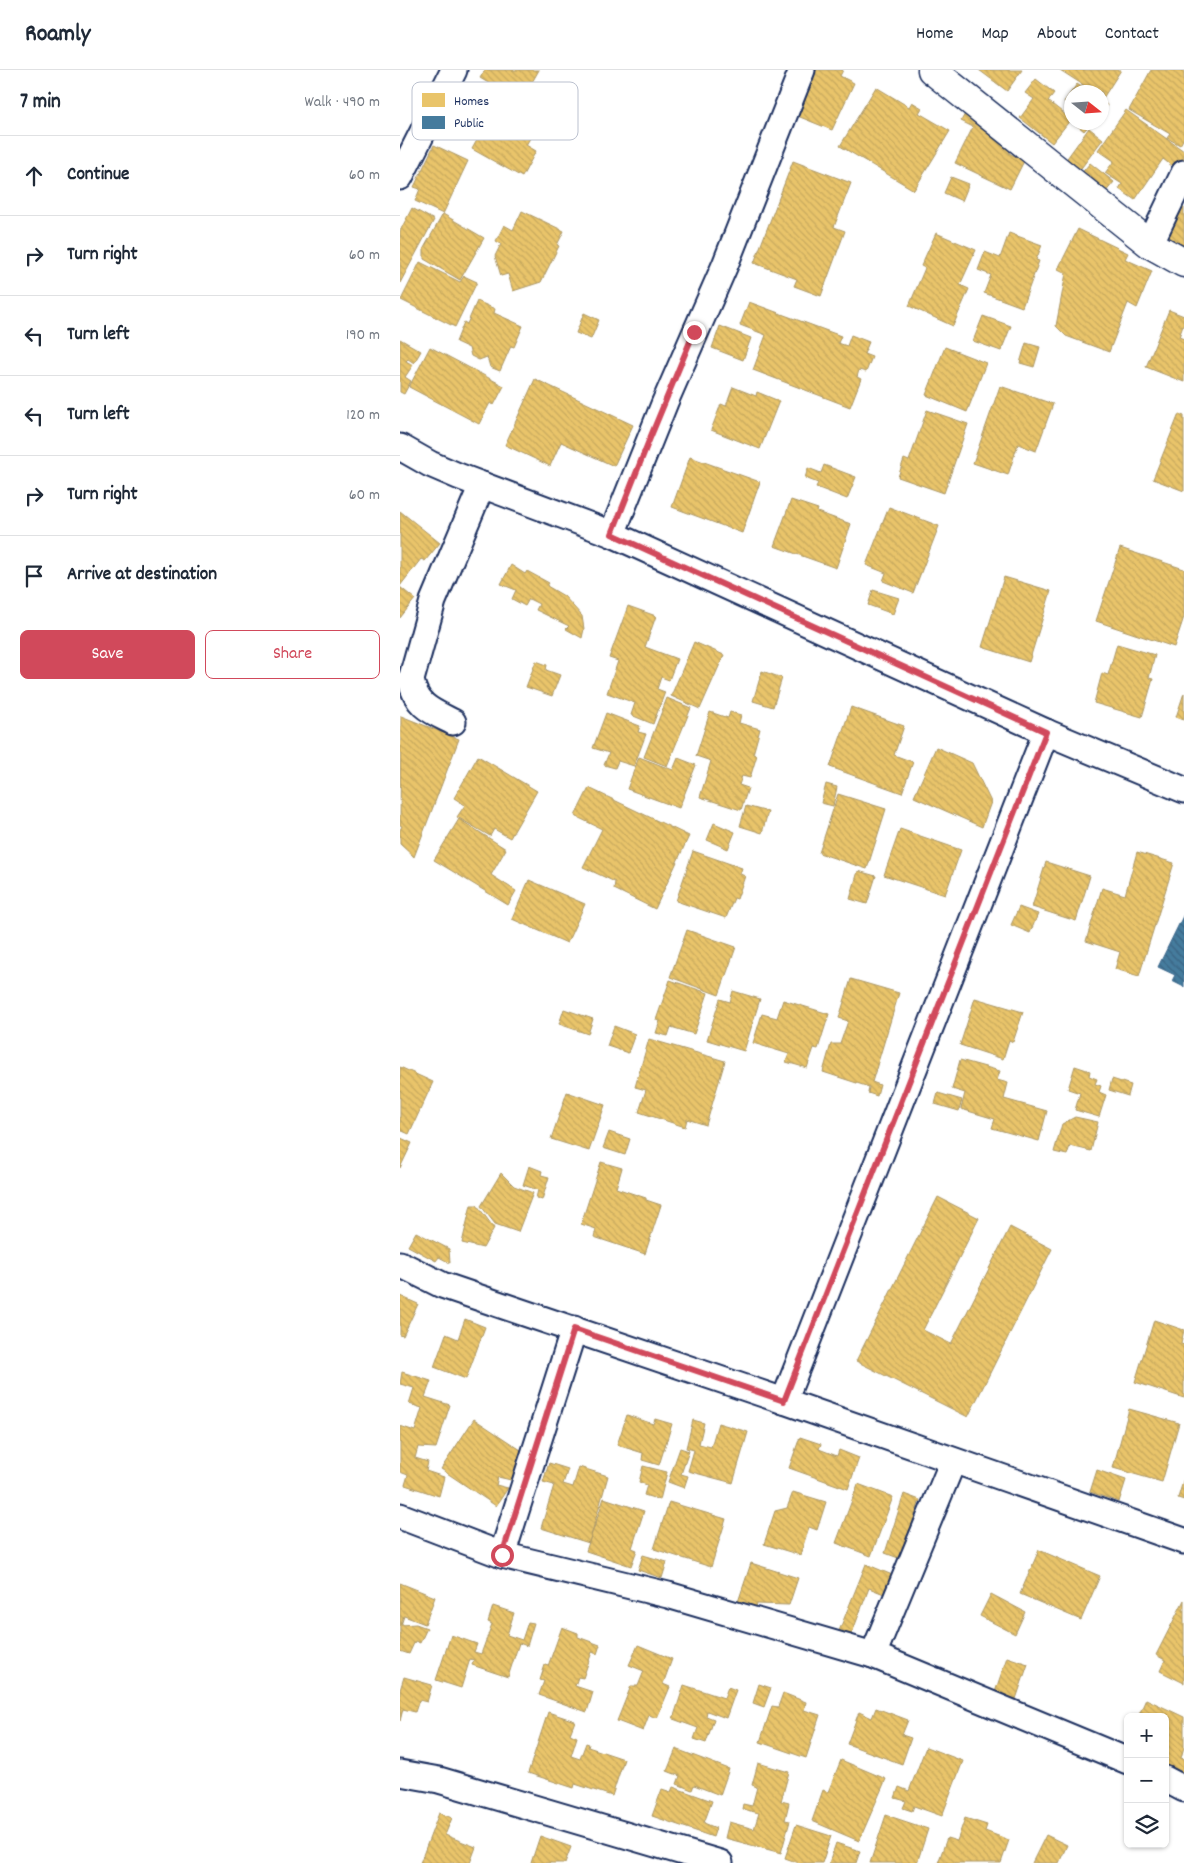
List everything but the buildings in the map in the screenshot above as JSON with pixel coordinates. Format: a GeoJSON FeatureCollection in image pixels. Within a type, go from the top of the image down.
{"type":"FeatureCollection","features":[{"type":"Feature","properties":{"kind":"street"},"geometry":{"type":"LineString","coordinates":[[448,82],[454,70]]}},
{"type":"Feature","properties":{"kind":"street"},"geometry":{"type":"LineString","coordinates":[[612,534],[665,402],[725,265],[802,70]]}},
{"type":"Feature","properties":{"kind":"street"},"geometry":{"type":"LineString","coordinates":[[932,70],[1150,244],[1184,263]]}},
{"type":"Feature","properties":{"kind":"street"},"geometry":{"type":"LineString","coordinates":[[400,177],[419,140]]}},
{"type":"Feature","properties":{"kind":"street"},"geometry":{"type":"LineString","coordinates":[[1150,244],[1184,172]]}},
{"type":"Feature","properties":{"kind":"street"},"geometry":{"type":"LineString","coordinates":[[400,447],[430,464],[612,534],[1046,732],[1184,790]]}},
{"type":"Feature","properties":{"kind":"street"},"geometry":{"type":"LineString","coordinates":[[452,722],[420,702],[413,692],[411,680],[433,601],[482,485]]}},
{"type":"Feature","properties":{"kind":"street"},"geometry":{"type":"LineString","coordinates":[[784,1401],[1046,732]]}},
{"type":"Feature","properties":{"kind":"street"},"geometry":{"type":"LineString","coordinates":[[400,1264],[442,1285],[784,1401],[1184,1541]]}},
{"type":"Feature","properties":{"kind":"street"},"geometry":{"type":"LineString","coordinates":[[502,1555],[574,1329]]}},
{"type":"Feature","properties":{"kind":"street"},"geometry":{"type":"LineString","coordinates":[[873,1655],[953,1461]]}},
{"type":"Feature","properties":{"kind":"street"},"geometry":{"type":"LineString","coordinates":[[400,1516],[502,1555],[668,1594],[873,1655],[1124,1759]]}},
{"type":"Feature","properties":{"kind":"street"},"geometry":{"type":"LineString","coordinates":[[400,1773],[439,1780],[720,1863]]}},
{"type":"Feature","properties":{"kind":"street"},"geometry":{"type":"LineString","coordinates":[[1169,1781],[1184,1788]]}},
{"type":"Feature","properties":{"kind":"route"},"geometry":{"type":"LineString","coordinates":[[502,1555],[574,1329],[784,1401],[1046,732],[612,534],[694,332]]}}]}
